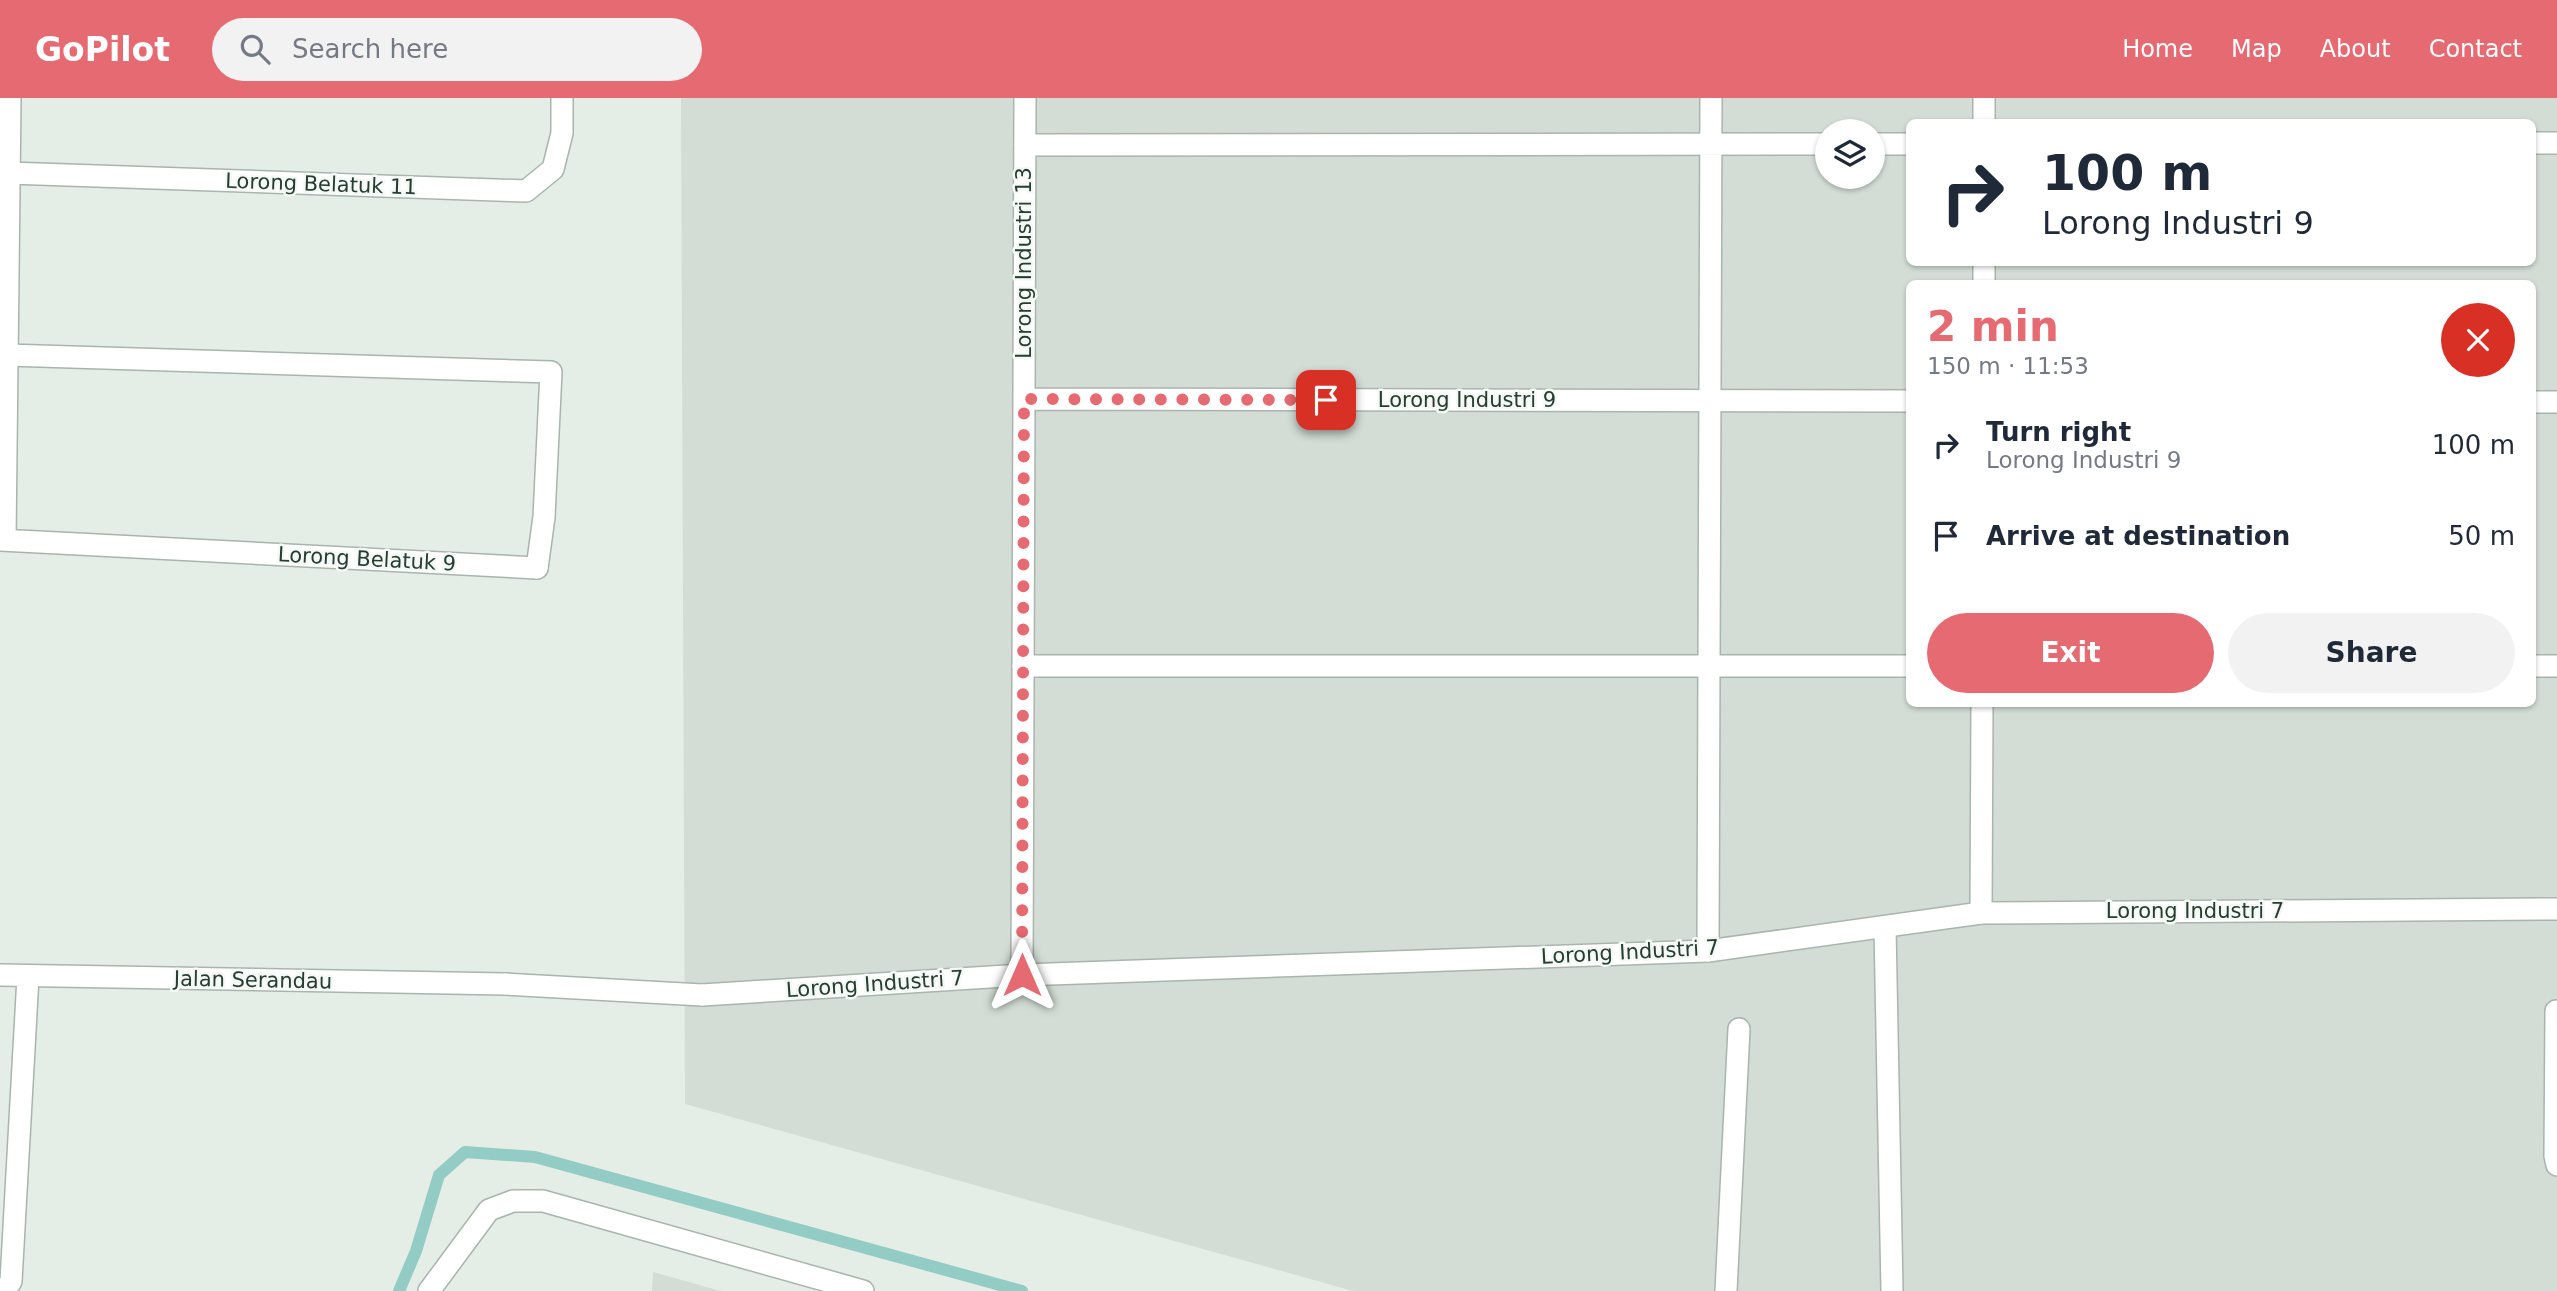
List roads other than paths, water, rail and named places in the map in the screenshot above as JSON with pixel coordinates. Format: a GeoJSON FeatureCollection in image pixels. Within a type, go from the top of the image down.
{"type":"FeatureCollection","features":[{"type":"Feature","properties":{"kind":"street"},"geometry":{"type":"LineString","coordinates":[[3,540],[10,98]]}},
{"type":"Feature","properties":{"kind":"street","name":"Lorong Belatuk 11"},"geometry":{"type":"LineString","coordinates":[[9,173],[526,191],[553,169],[562,133],[562,98]]}},
{"type":"Feature","properties":{"kind":"street","name":"Lorong Industri 13"},"geometry":{"type":"LineString","coordinates":[[1022,975],[1025,98]]}},
{"type":"Feature","properties":{"kind":"street"},"geometry":{"type":"LineString","coordinates":[[1707,951],[1711,98]]}},
{"type":"Feature","properties":{"kind":"street"},"geometry":{"type":"LineString","coordinates":[[1984,98],[1984,119]]}},
{"type":"Feature","properties":{"kind":"street"},"geometry":{"type":"LineString","coordinates":[[2536,143],[2557,143]]}},
{"type":"Feature","properties":{"kind":"street"},"geometry":{"type":"LineString","coordinates":[[1025,145],[1815,144]]}},
{"type":"Feature","properties":{"kind":"street"},"geometry":{"type":"LineString","coordinates":[[1885,144],[1906,144]]}},
{"type":"Feature","properties":{"kind":"street","name":"Lorong Belatuk 9"},"geometry":{"type":"LineString","coordinates":[[3,540],[537,568],[544,517],[551,372],[7,355]]}},
{"type":"Feature","properties":{"kind":"street","name":"Lorong Industri 9"},"geometry":{"type":"LineString","coordinates":[[1024,399],[1906,401]]}},
{"type":"Feature","properties":{"kind":"street"},"geometry":{"type":"LineString","coordinates":[[2536,402],[2557,402]]}},
{"type":"Feature","properties":{"kind":"street"},"geometry":{"type":"LineString","coordinates":[[1023,666],[1906,666]]}},
{"type":"Feature","properties":{"kind":"street"},"geometry":{"type":"LineString","coordinates":[[2536,666],[2557,666]]}},
{"type":"Feature","properties":{"kind":"street"},"geometry":{"type":"LineString","coordinates":[[1981,913],[1982,707]]}},
{"type":"Feature","properties":{"kind":"street","name":"Lorong Industri 7"},"geometry":{"type":"LineString","coordinates":[[505,984],[702,995],[1022,975],[1707,951],[1981,913],[2557,909]]}},
{"type":"Feature","properties":{"kind":"street"},"geometry":{"type":"LineString","coordinates":[[1885,927],[1892,1291]]}},
{"type":"Feature","properties":{"kind":"street","name":"Jalan Serandau"},"geometry":{"type":"LineString","coordinates":[[0,975],[505,984]]}},
{"type":"Feature","properties":{"kind":"street"},"geometry":{"type":"LineString","coordinates":[[5,1291],[11,1281],[28,977]]}},
{"type":"Feature","properties":{"kind":"street"},"geometry":{"type":"LineString","coordinates":[[2556,1011],[2557,1165]]}},
{"type":"Feature","properties":{"kind":"street"},"geometry":{"type":"LineString","coordinates":[[1726,1291],[1740,1029]]}},
{"type":"Feature","properties":{"kind":"street"},"geometry":{"type":"LineString","coordinates":[[429,1291],[489,1210],[513,1201],[543,1201],[863,1291]]}},
{"type":"Feature","properties":{"kind":"waterway"},"geometry":{"type":"LineString","coordinates":[[399,1291],[416,1251],[439,1175],[465,1152],[535,1157],[1022,1291]]}}]}
